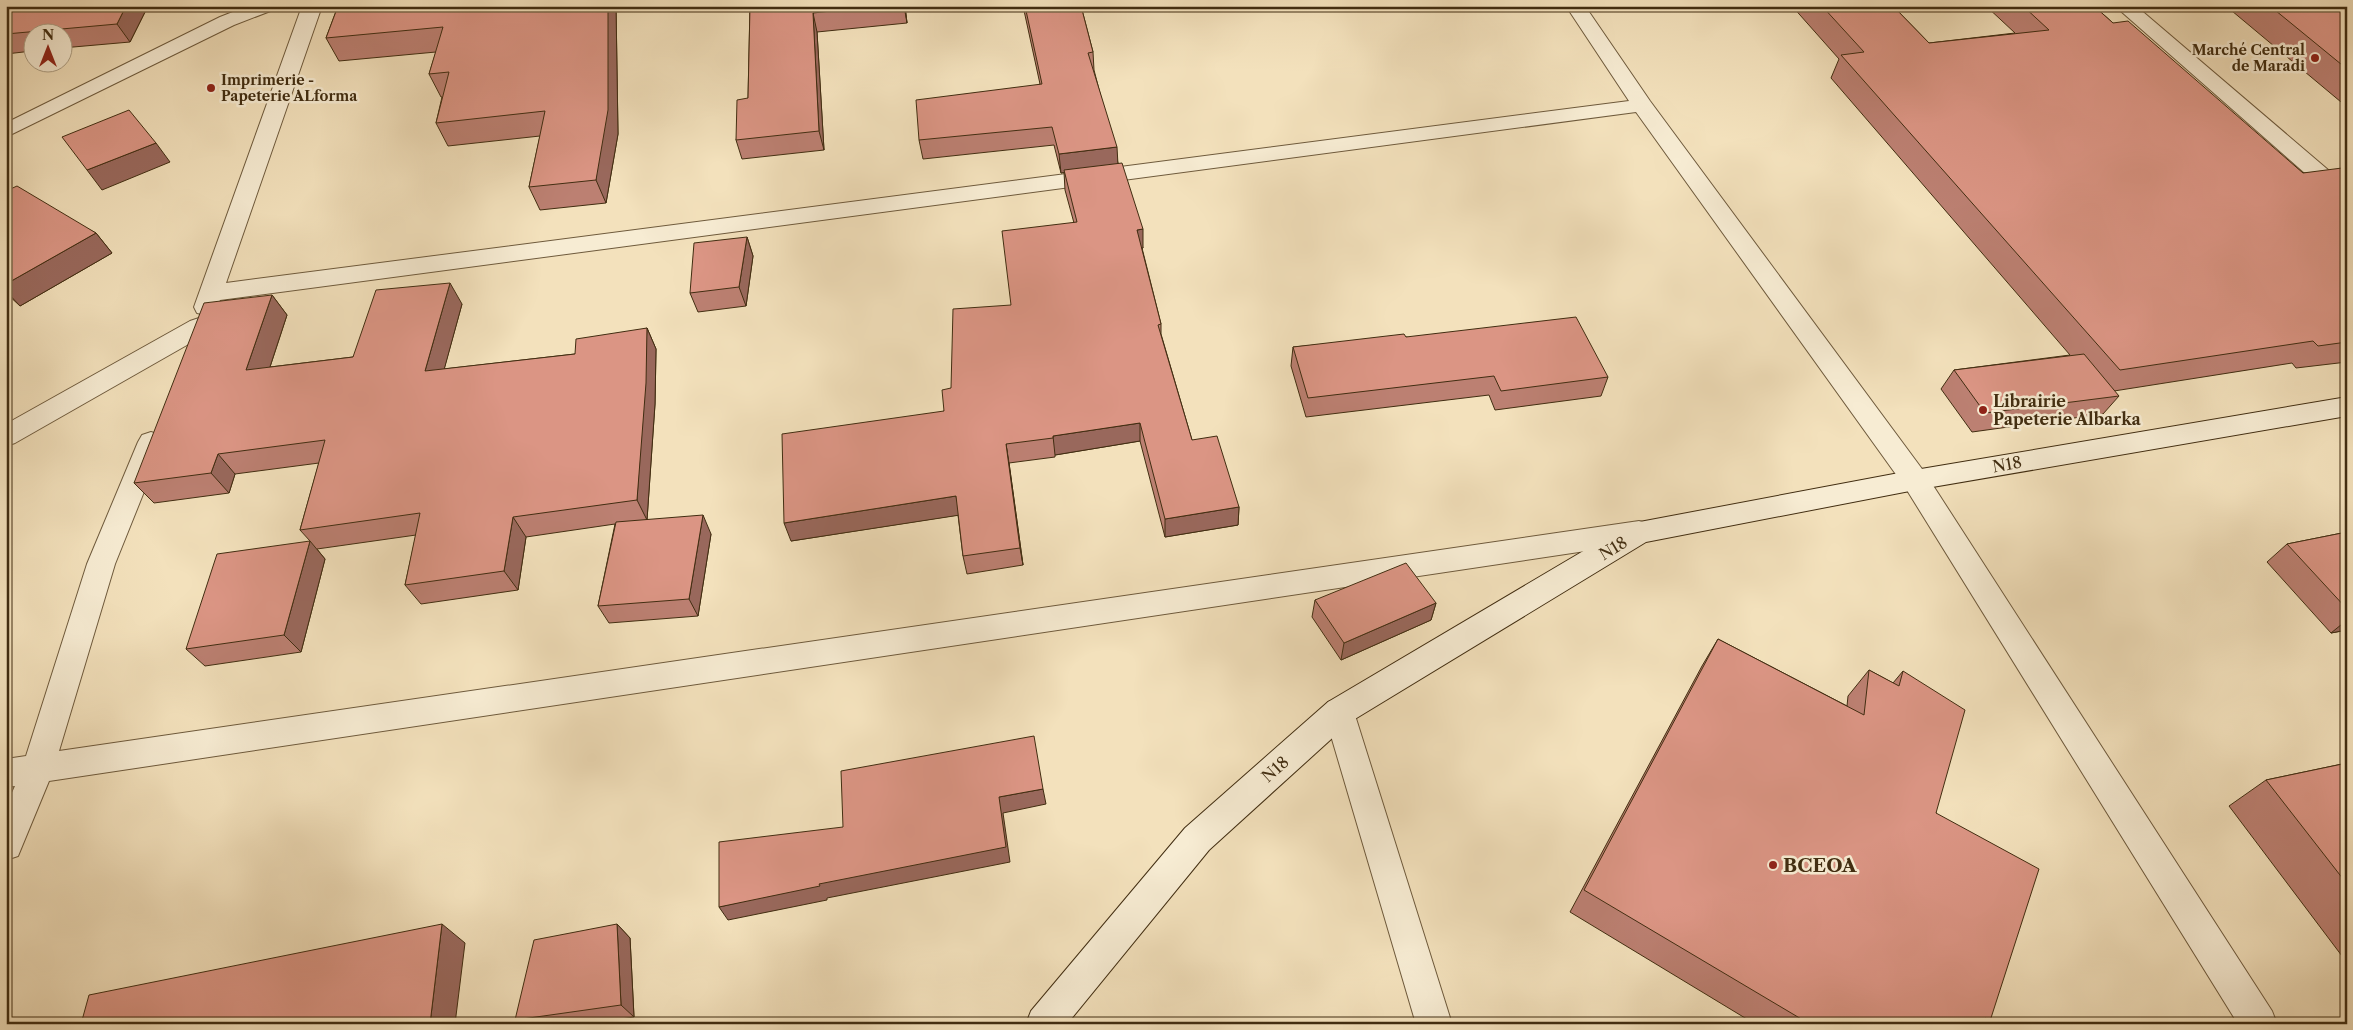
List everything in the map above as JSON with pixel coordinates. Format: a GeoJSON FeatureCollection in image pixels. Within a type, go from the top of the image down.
{"type":"FeatureCollection","features":[{"type":"Feature","properties":{"kind":"street"},"geometry":{"type":"LineString","coordinates":[[6,131],[227,21],[266,6]]}},
{"type":"Feature","properties":{"kind":"street"},"geometry":{"type":"LineString","coordinates":[[184,364],[212,293],[312,6]]}},
{"type":"Feature","properties":{"kind":"street"},"geometry":{"type":"LineString","coordinates":[[1574,6],[1642,105],[1915,480],[2259,1024]]}},
{"type":"Feature","properties":{"kind":"street"},"geometry":{"type":"LineString","coordinates":[[2124,6],[2347,198]]}},
{"type":"Feature","properties":{"kind":"street"},"geometry":{"type":"LineString","coordinates":[[212,293],[1642,105]]}},
{"type":"Feature","properties":{"kind":"street"},"geometry":{"type":"LineString","coordinates":[[6,436],[199,327]]}},
{"type":"Feature","properties":{"kind":"street","name":"N18"},"geometry":{"type":"LineString","coordinates":[[1044,1024],[1197,839],[1339,712],[1640,532],[1915,480],[2347,406]]}},
{"type":"Feature","properties":{"kind":"street"},"geometry":{"type":"LineString","coordinates":[[6,845],[38,769],[100,564],[161,418]]}},
{"type":"Feature","properties":{"kind":"street"},"geometry":{"type":"LineString","coordinates":[[6,773],[1640,532]]}},
{"type":"Feature","properties":{"kind":"street"},"geometry":{"type":"LineString","coordinates":[[1339,712],[1434,1024]]}},
{"type":"Feature","properties":{"kind":"building"},"geometry":{"type":"Polygon","coordinates":[[[6,6],[126,6],[117,24],[72,28],[72,22],[22,22],[22,33],[6,34],[6,6]]]}},
{"type":"Feature","properties":{"kind":"building"},"geometry":{"type":"Polygon","coordinates":[[[338,6],[608,6],[608,110],[596,180],[529,187],[545,111],[436,123],[449,72],[429,74],[443,27],[326,38],[338,6]]]}},
{"type":"Feature","properties":{"kind":"building"},"geometry":{"type":"Polygon","coordinates":[[[750,6],[877,6],[813,13],[819,131],[736,140],[737,100],[748,98],[750,6]]]}},
{"type":"Feature","properties":{"kind":"building"},"geometry":{"type":"Polygon","coordinates":[[[1025,6],[1081,6],[1093,52],[1088,53],[1117,147],[1059,154],[1052,127],[919,140],[916,100],[1042,84],[1025,6]]]}},
{"type":"Feature","properties":{"kind":"building"},"geometry":{"type":"Polygon","coordinates":[[[1822,6],[1893,6],[1929,43],[2049,30],[2023,6],[2094,6],[2113,23],[2128,21],[2303,173],[2342,168],[2347,172],[2347,342],[2318,346],[2313,341],[2120,370],[1841,55],[1864,52],[1822,6]]]}},
{"type":"Feature","properties":{"kind":"building"},"geometry":{"type":"Polygon","coordinates":[[[2270,6],[2335,6],[2347,15],[2347,69],[2270,6]]]}},
{"type":"Feature","properties":{"kind":"building"},"geometry":{"type":"Polygon","coordinates":[[[129,110],[156,143],[87,170],[62,137],[129,110]]]}},
{"type":"Feature","properties":{"kind":"building"},"geometry":{"type":"Polygon","coordinates":[[[1122,163],[1143,229],[1137,230],[1161,324],[1158,325],[1192,440],[1217,436],[1239,507],[1165,519],[1140,423],[1006,444],[1020,548],[963,556],[956,496],[784,523],[782,434],[944,411],[942,390],[951,388],[953,309],[1011,305],[1002,231],[1077,222],[1064,170],[1122,163]]]}},
{"type":"Feature","properties":{"kind":"building"},"geometry":{"type":"Polygon","coordinates":[[[17,186],[96,233],[6,284],[6,191],[17,186]]]}},
{"type":"Feature","properties":{"kind":"building"},"geometry":{"type":"Polygon","coordinates":[[[747,237],[739,287],[690,293],[694,243],[747,237]]]}},
{"type":"Feature","properties":{"kind":"building"},"geometry":{"type":"Polygon","coordinates":[[[450,283],[425,371],[575,354],[576,339],[647,328],[646,383],[637,500],[513,517],[504,571],[405,585],[420,513],[300,530],[325,440],[218,454],[211,473],[134,483],[204,303],[272,295],[246,370],[353,357],[376,290],[450,283]]]}},
{"type":"Feature","properties":{"kind":"building"},"geometry":{"type":"Polygon","coordinates":[[[1576,317],[1608,377],[1501,391],[1494,376],[1308,398],[1293,347],[1404,334],[1406,337],[1576,317]]]}},
{"type":"Feature","properties":{"kind":"building"},"geometry":{"type":"Polygon","coordinates":[[[2084,354],[2119,396],[1985,413],[1954,370],[2084,354]]]}},
{"type":"Feature","properties":{"kind":"building"},"geometry":{"type":"Polygon","coordinates":[[[703,515],[689,599],[598,606],[616,522],[703,515]]]}},
{"type":"Feature","properties":{"kind":"building"},"geometry":{"type":"Polygon","coordinates":[[[2347,532],[2347,609],[2287,544],[2347,532]]]}},
{"type":"Feature","properties":{"kind":"building"},"geometry":{"type":"Polygon","coordinates":[[[310,541],[284,635],[186,649],[217,554],[310,541]]]}},
{"type":"Feature","properties":{"kind":"building"},"geometry":{"type":"Polygon","coordinates":[[[1406,563],[1436,603],[1344,643],[1315,600],[1406,563]]]}},
{"type":"Feature","properties":{"kind":"building"},"geometry":{"type":"Polygon","coordinates":[[[1718,639],[1864,715],[1869,670],[1899,686],[1903,671],[1965,710],[1936,813],[2039,869],[1990,1021],[1985,1018],[1984,1024],[1807,1024],[1584,890],[1718,639]]]}},
{"type":"Feature","properties":{"kind":"building"},"geometry":{"type":"Polygon","coordinates":[[[1034,736],[1043,789],[999,797],[1006,847],[819,884],[820,886],[719,907],[719,842],[843,827],[841,771],[1034,736]]]}},
{"type":"Feature","properties":{"kind":"building"},"geometry":{"type":"Polygon","coordinates":[[[2347,763],[2347,884],[2266,780],[2347,763]]]}},
{"type":"Feature","properties":{"kind":"building"},"geometry":{"type":"Polygon","coordinates":[[[442,924],[430,1024],[81,1024],[89,995],[442,924]]]}},
{"type":"Feature","properties":{"kind":"building"},"geometry":{"type":"Polygon","coordinates":[[[617,924],[621,1005],[515,1020],[534,940],[617,924]]]}},
{"type":"Feature","properties":{"kind":"place","name":"Marché Central de Maradi"},"geometry":{"type":"Point","coordinates":[2315,58]}},
{"type":"Feature","properties":{"kind":"place","name":"Imprimerie - Papeterie ALforma"},"geometry":{"type":"Point","coordinates":[211,88]}},
{"type":"Feature","properties":{"kind":"place","name":"Librairie Papeterie Albarka"},"geometry":{"type":"Point","coordinates":[1983,410]}},
{"type":"Feature","properties":{"kind":"place","name":"BCEOA"},"geometry":{"type":"Point","coordinates":[1773,865]}}]}
